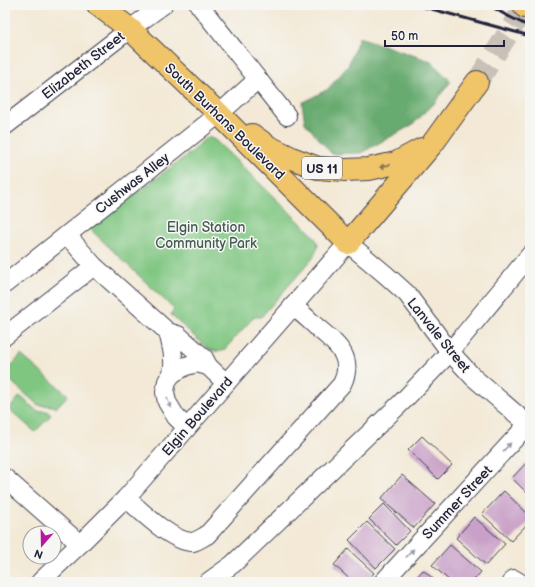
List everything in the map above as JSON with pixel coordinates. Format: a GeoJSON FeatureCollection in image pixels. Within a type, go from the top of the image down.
{"type":"FeatureCollection","features":[{"type":"Feature","properties":{"kind":"main road","name":"South Burhans Boulevard"},"geometry":{"type":"LineString","coordinates":[[98,5],[130,29],[219,114],[348,243]]}},
{"type":"Feature","properties":{"kind":"main road","name":"US 11"},"geometry":{"type":"LineString","coordinates":[[348,243],[433,143],[477,82]]}},
{"type":"Feature","properties":{"kind":"main road","name":"US 11"},"geometry":{"type":"LineString","coordinates":[[219,114],[269,147],[318,168],[369,170],[396,163],[433,143]]}},
{"type":"Feature","properties":{"kind":"street","name":"Elizabeth Street"},"geometry":{"type":"LineString","coordinates":[[7,119],[162,5]]}},
{"type":"Feature","properties":{"kind":"street"},"geometry":{"type":"LineString","coordinates":[[199,5],[287,116]]}},
{"type":"Feature","properties":{"kind":"street","name":"Cushwas Alley"},"geometry":{"type":"LineString","coordinates":[[5,284],[219,114],[258,79]]}},
{"type":"Feature","properties":{"kind":"street"},"geometry":{"type":"LineString","coordinates":[[67,235],[94,266],[168,332],[178,335],[204,358],[208,366],[226,383]]}},
{"type":"Feature","properties":{"kind":"street","name":"Elgin Boulevard"},"geometry":{"type":"LineString","coordinates":[[40,582],[126,498],[348,243]]}},
{"type":"Feature","properties":{"kind":"street","name":"Lanvale Street"},"geometry":{"type":"LineString","coordinates":[[348,243],[406,294],[450,352],[473,377],[529,424]]}},
{"type":"Feature","properties":{"kind":"street"},"geometry":{"type":"LineString","coordinates":[[208,582],[233,564],[402,402],[450,352],[530,255]]}},
{"type":"Feature","properties":{"kind":"street"},"geometry":{"type":"LineString","coordinates":[[5,336],[94,266]]}},
{"type":"Feature","properties":{"kind":"street"},"geometry":{"type":"LineString","coordinates":[[126,498],[168,534],[182,540],[194,542],[207,535],[342,384],[347,366],[344,355],[336,344],[293,306]]}},
{"type":"Feature","properties":{"kind":"street"},"geometry":{"type":"LineString","coordinates":[[168,332],[173,351],[174,364],[172,374],[167,381],[165,392],[167,402],[176,416],[187,428]]}},
{"type":"Feature","properties":{"kind":"street"},"geometry":{"type":"LineString","coordinates":[[172,374],[186,366],[197,363],[208,366]]}},
{"type":"Feature","properties":{"kind":"street","name":"Summer Street"},"geometry":{"type":"LineString","coordinates":[[383,582],[529,424]]}},
{"type":"Feature","properties":{"kind":"street"},"geometry":{"type":"LineString","coordinates":[[5,478],[80,544]]}},
{"type":"Feature","properties":{"kind":"street"},"geometry":{"type":"LineString","coordinates":[[512,582],[514,579],[519,582]]}},
{"type":"Feature","properties":{"kind":"green space"},"geometry":{"type":"Polygon","coordinates":[[[359,37],[430,61],[451,81],[433,105],[412,125],[361,153],[332,154],[305,123],[302,103],[328,89],[348,66],[359,37]]]}},
{"type":"Feature","properties":{"kind":"green space","name":"Elgin Station Community Park"},"geometry":{"type":"Polygon","coordinates":[[[208,137],[215,140],[312,234],[318,244],[313,258],[261,317],[254,317],[223,351],[216,351],[206,347],[171,315],[174,309],[89,228],[194,150],[205,138],[208,137]]]}},
{"type":"Feature","properties":{"kind":"green space"},"geometry":{"type":"Polygon","coordinates":[[[21,355],[68,395],[56,408],[53,406],[38,405],[5,376],[5,373],[21,355]]]}},
{"type":"Feature","properties":{"kind":"green space"},"geometry":{"type":"Polygon","coordinates":[[[20,396],[37,411],[47,411],[51,415],[35,432],[9,409],[20,396]]]}},
{"type":"Feature","properties":{"kind":"building"},"geometry":{"type":"Polygon","coordinates":[[[422,436],[452,465],[438,479],[408,450],[422,436]]]}},
{"type":"Feature","properties":{"kind":"building"},"geometry":{"type":"Polygon","coordinates":[[[530,459],[530,496],[512,478],[530,459]]]}},
{"type":"Feature","properties":{"kind":"building"},"geometry":{"type":"Polygon","coordinates":[[[402,475],[435,504],[414,528],[381,499],[402,475]]]}},
{"type":"Feature","properties":{"kind":"building"},"geometry":{"type":"Polygon","coordinates":[[[504,491],[530,516],[530,521],[511,541],[482,514],[504,491]]]}},
{"type":"Feature","properties":{"kind":"building"},"geometry":{"type":"Polygon","coordinates":[[[384,504],[410,531],[396,545],[369,519],[384,504]]]}},
{"type":"Feature","properties":{"kind":"building"},"geometry":{"type":"Polygon","coordinates":[[[474,517],[505,544],[486,565],[456,538],[474,517]]]}},
{"type":"Feature","properties":{"kind":"building"},"geometry":{"type":"Polygon","coordinates":[[[367,522],[395,549],[376,568],[349,540],[367,522]]]}},
{"type":"Feature","properties":{"kind":"building"},"geometry":{"type":"Polygon","coordinates":[[[450,545],[481,572],[472,582],[451,582],[432,565],[450,545]]]}},
{"type":"Feature","properties":{"kind":"building"},"geometry":{"type":"Polygon","coordinates":[[[348,549],[374,573],[366,582],[353,582],[334,565],[348,549]]]}},
{"type":"Feature","properties":{"kind":"building"},"geometry":{"type":"Polygon","coordinates":[[[423,570],[437,582],[412,582],[423,570]]]}},
{"type":"Feature","properties":{"kind":"tunnel"},"geometry":{"type":"LineString","coordinates":[[477,82],[525,7]]}},
{"type":"Feature","properties":{"kind":"railway"},"geometry":{"type":"LineString","coordinates":[[417,5],[530,36]]}},
{"type":"Feature","properties":{"kind":"railway"},"geometry":{"type":"LineString","coordinates":[[489,5],[530,27]]}}]}
